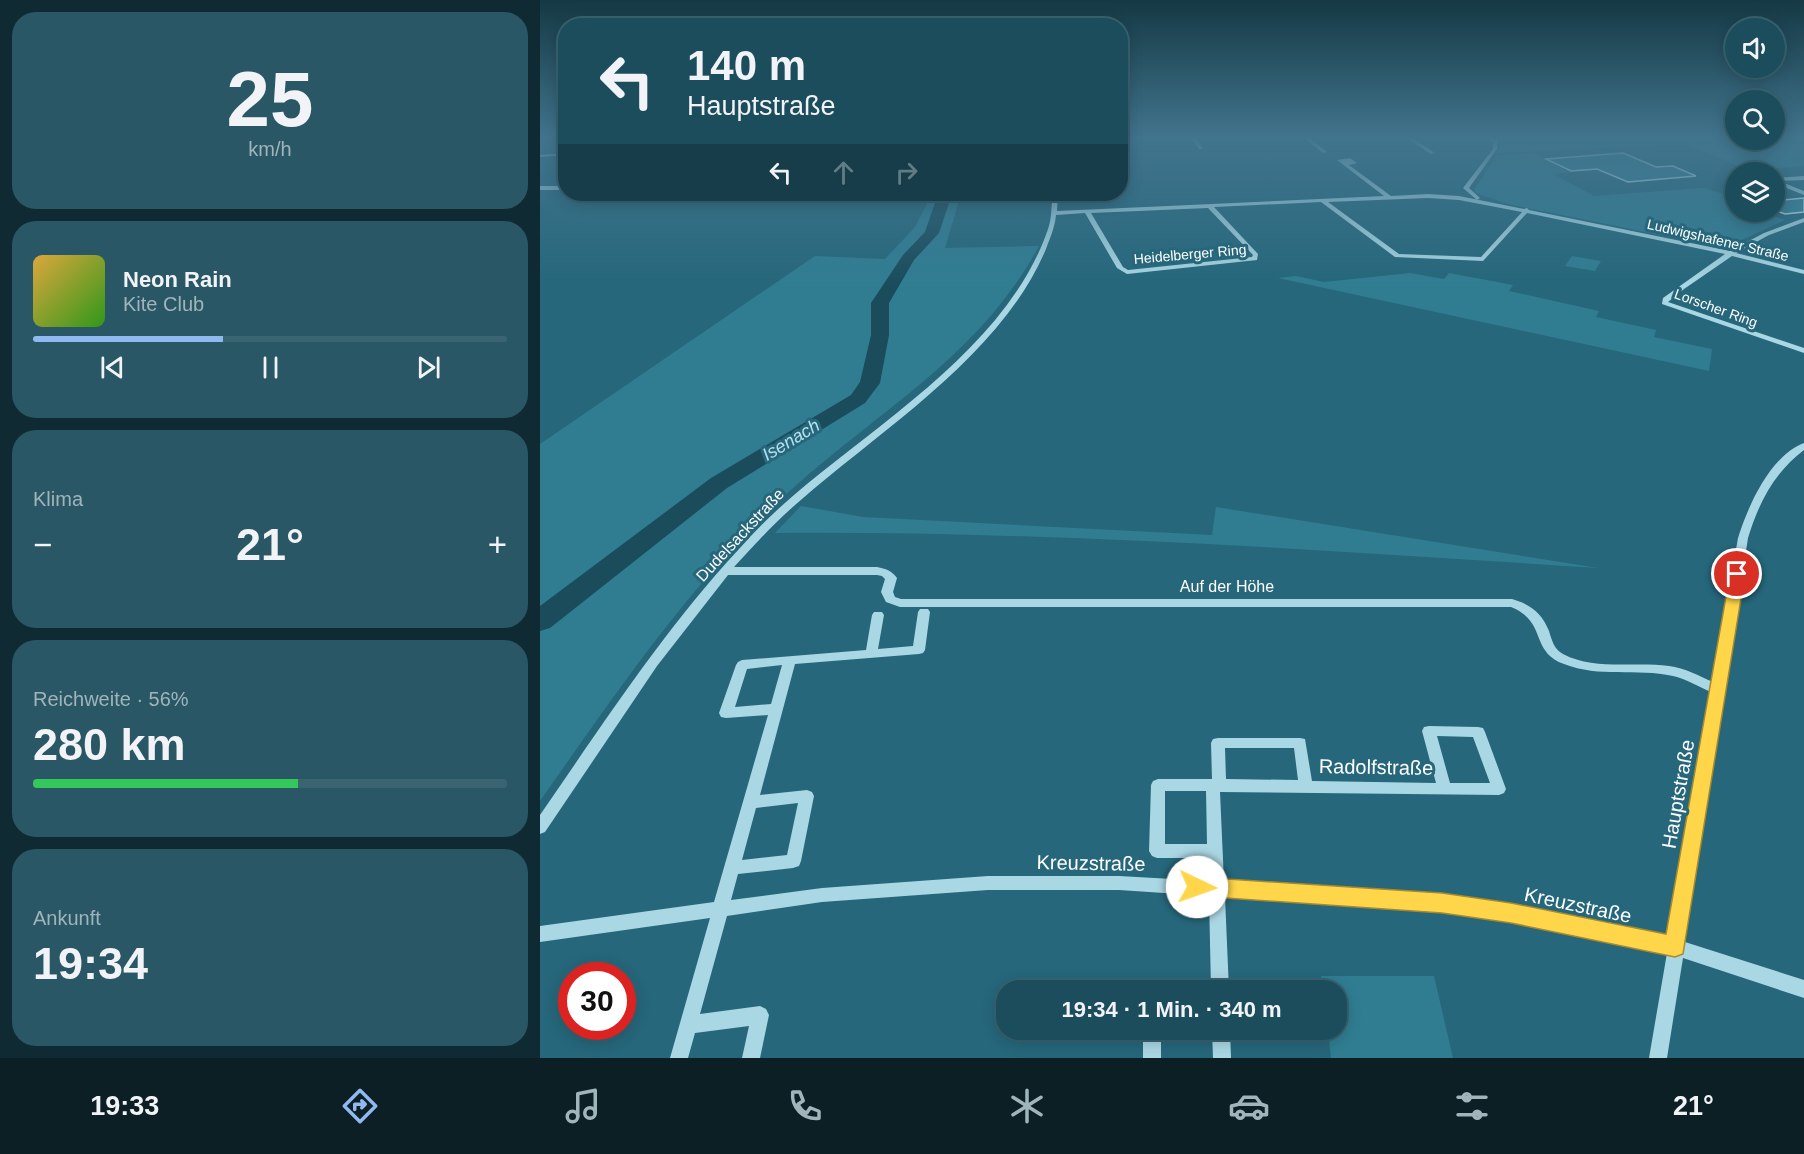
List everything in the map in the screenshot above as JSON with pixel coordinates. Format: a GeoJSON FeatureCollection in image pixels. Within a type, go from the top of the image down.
{"type":"FeatureCollection","features":[{"type":"Feature","properties":{"kind":"street"},"geometry":{"type":"LineString","coordinates":[[1373,185],[1390,198]]}},
{"type":"Feature","properties":{"kind":"street"},"geometry":{"type":"LineString","coordinates":[[1428,196],[1452,193],[1468,185]]}},
{"type":"Feature","properties":{"kind":"street"},"geometry":{"type":"LineString","coordinates":[[1785,185],[1804,193]]}},
{"type":"Feature","properties":{"kind":"street"},"geometry":{"type":"LineString","coordinates":[[540,187],[558,188]]}},
{"type":"Feature","properties":{"kind":"street"},"geometry":{"type":"LineString","coordinates":[[1466,188],[1471,195],[1490,202]]}},
{"type":"Feature","properties":{"kind":"street","name":"Ludwigshafener Straße"},"geometry":{"type":"LineString","coordinates":[[1054,213],[1428,196],[1490,202],[1731,253],[1804,272]]}},
{"type":"Feature","properties":{"kind":"street","name":"Dudelsackstraße"},"geometry":{"type":"LineString","coordinates":[[540,826],[673,635],[726,571],[797,498],[973,347],[1009,307],[1045,246],[1054,213],[1055,201]]}},
{"type":"Feature","properties":{"kind":"street"},"geometry":{"type":"LineString","coordinates":[[1323,201],[1392,253],[1407,257],[1483,259],[1527,210]]}},
{"type":"Feature","properties":{"kind":"street","name":"Heidelberger Ring"},"geometry":{"type":"LineString","coordinates":[[1087,211],[1120,268],[1127,272],[1255,259],[1256,255],[1210,206]]}},
{"type":"Feature","properties":{"kind":"street"},"geometry":{"type":"LineString","coordinates":[[1731,253],[1772,230],[1804,220]]}},
{"type":"Feature","properties":{"kind":"street","name":"Lorscher Ring"},"geometry":{"type":"LineString","coordinates":[[1731,253],[1665,299],[1664,303],[1804,351]]}},
{"type":"Feature","properties":{"kind":"street","name":"Hauptstraße"},"geometry":{"type":"LineString","coordinates":[[1658,1058],[1743,538],[1760,491],[1781,463],[1804,446]]}},
{"type":"Feature","properties":{"kind":"street","name":"Auf der Höhe"},"geometry":{"type":"LineString","coordinates":[[726,571],[877,571],[886,573],[891,578],[887,592],[890,598],[900,603],[1512,603],[1528,607],[1536,616],[1554,655],[1573,664],[1674,672],[1719,690]]}},
{"type":"Feature","properties":{"kind":"street"},"geometry":{"type":"LineString","coordinates":[[777,709],[726,713],[742,665],[919,650],[924,612]]}},
{"type":"Feature","properties":{"kind":"street"},"geometry":{"type":"LineString","coordinates":[[871,654],[879,615]]}},
{"type":"Feature","properties":{"kind":"street"},"geometry":{"type":"LineString","coordinates":[[679,1058],[790,660]]}},
{"type":"Feature","properties":{"kind":"street","name":"Radolfstraße"},"geometry":{"type":"LineString","coordinates":[[1215,851],[1157,851],[1158,785],[1216,787],[1306,787],[1445,789],[1499,789],[1478,732],[1430,731],[1445,789]]}},
{"type":"Feature","properties":{"kind":"street","name":"Radolfstraße"},"geometry":{"type":"LineString","coordinates":[[1220,980],[1215,851],[1218,743],[1300,743],[1306,787]]}},
{"type":"Feature","properties":{"kind":"street"},"geometry":{"type":"LineString","coordinates":[[733,868],[794,861],[807,796],[751,802]]}},
{"type":"Feature","properties":{"kind":"street","name":"Kreuzstraße"},"geometry":{"type":"LineString","coordinates":[[540,934],[822,895],[988,883],[1119,883],[1442,903],[1511,913],[1675,947],[1804,989]]}},
{"type":"Feature","properties":{"kind":"street"},"geometry":{"type":"LineString","coordinates":[[688,1025],[760,1015],[751,1058]]}},
{"type":"Feature","properties":{"kind":"street"},"geometry":{"type":"LineString","coordinates":[[1152,1040],[1152,1058]]}},
{"type":"Feature","properties":{"kind":"street"},"geometry":{"type":"LineString","coordinates":[[1221,1040],[1222,1058]]}},
{"type":"Feature","properties":{"kind":"shaded area"},"geometry":{"type":"Polygon","coordinates":[[[1477,185],[1574,185],[1594,196],[1703,188],[1725,194],[1725,222],[1781,222],[1724,248],[1508,204],[1476,193],[1474,190],[1477,185]]]}},
{"type":"Feature","properties":{"kind":"shaded area"},"geometry":{"type":"Polygon","coordinates":[[[928,201],[959,201],[945,248],[1039,246],[1014,286],[985,322],[954,354],[780,500],[713,570],[652,644],[540,801],[540,444],[815,256],[885,259],[915,227],[928,201]]]}},
{"type":"Feature","properties":{"kind":"shaded area"},"geometry":{"type":"Polygon","coordinates":[[[1572,256],[1601,261],[1595,271],[1565,266],[1572,256]]]}},
{"type":"Feature","properties":{"kind":"shaded area"},"geometry":{"type":"Polygon","coordinates":[[[1410,273],[1444,279],[1449,273],[1513,285],[1509,291],[1599,311],[1596,317],[1656,330],[1654,337],[1712,349],[1709,371],[1278,278],[1296,276],[1324,282],[1410,273]]]}},
{"type":"Feature","properties":{"kind":"shaded area"},"geometry":{"type":"Polygon","coordinates":[[[801,506],[863,517],[1212,535],[1216,507],[1598,568],[1290,548],[1084,538],[775,533],[801,506]]]}},
{"type":"Feature","properties":{"kind":"shaded area"},"geometry":{"type":"Polygon","coordinates":[[[1321,976],[1434,976],[1453,1058],[1331,1058],[1329,1040],[1347,1040],[1347,980],[1321,980],[1321,976]]]}},
{"type":"Feature","properties":{"kind":"building"},"geometry":{"type":"Polygon","coordinates":[[[1804,198],[1804,212],[1785,214],[1785,200],[1804,198]]]}},
{"type":"Feature","properties":{"kind":"waterway","name":"Isenach"},"geometry":{"type":"LineString","coordinates":[[540,621],[719,483],[858,399],[870,383],[880,335],[880,303],[908,258],[932,233],[943,201]]}},
{"type":"Feature","properties":{"kind":"route"},"geometry":{"type":"LineString","coordinates":[[1197,887],[1442,903],[1511,913],[1675,947],[1737,574]]}}]}
